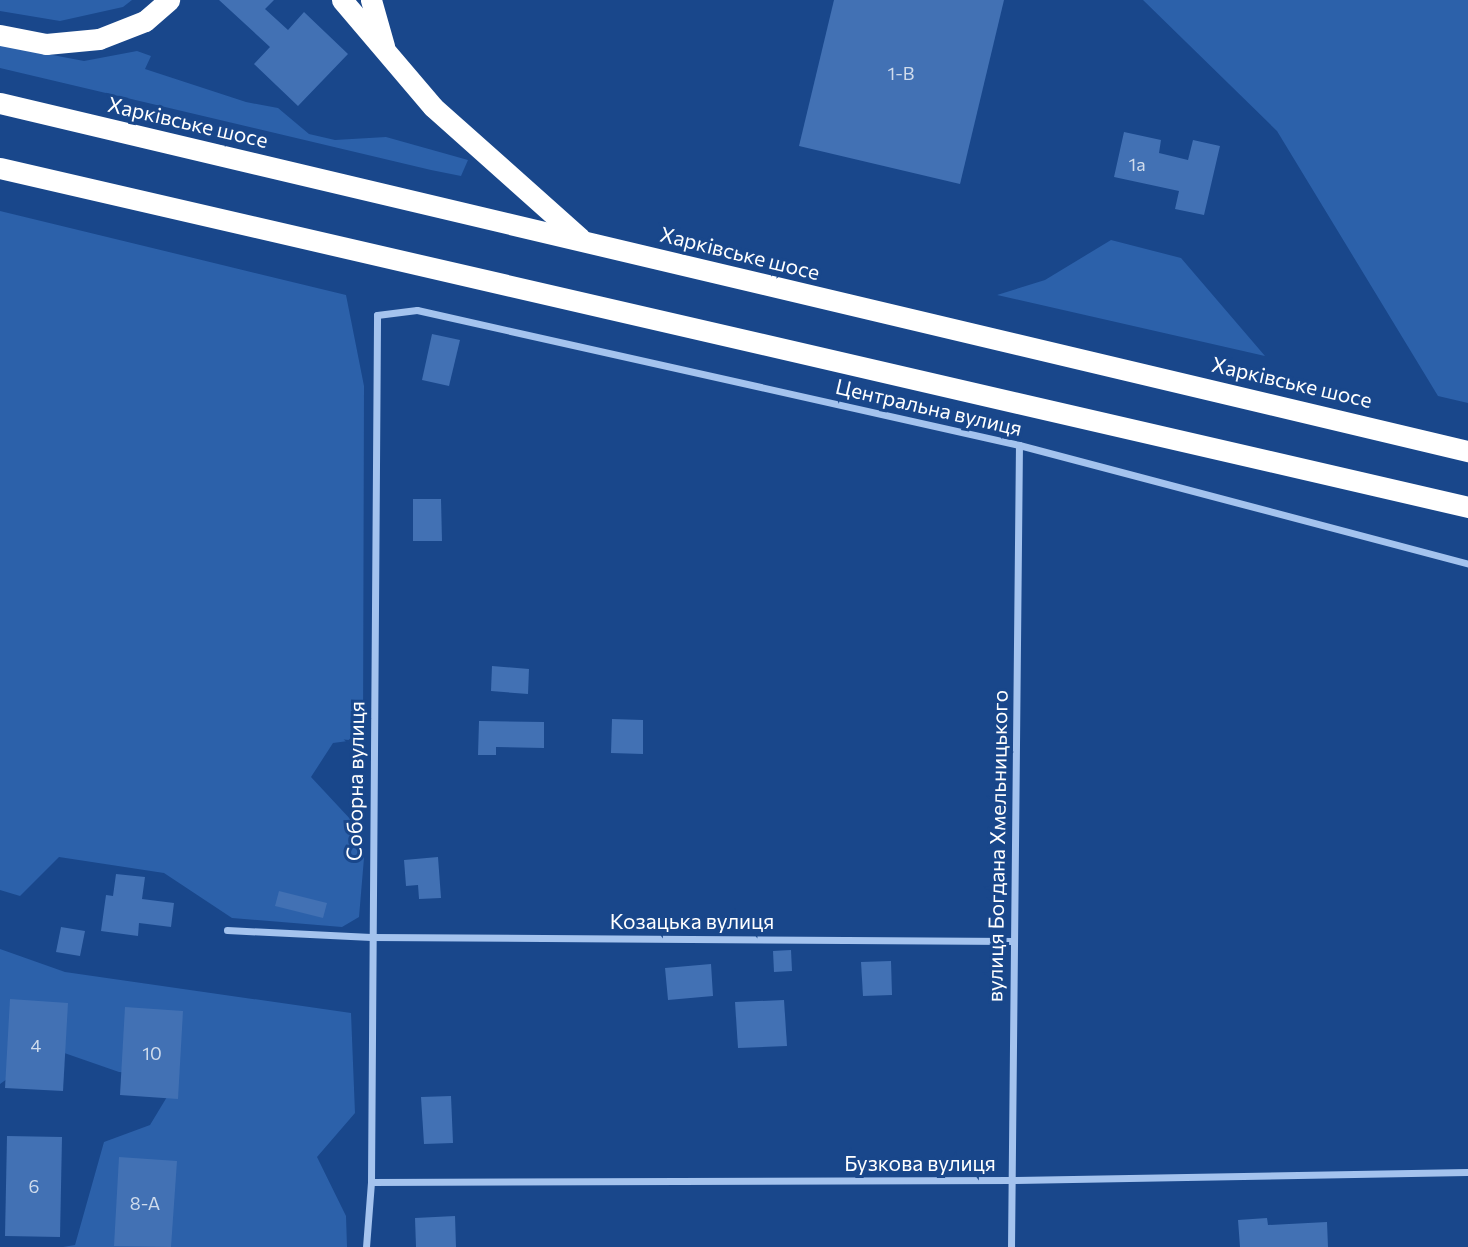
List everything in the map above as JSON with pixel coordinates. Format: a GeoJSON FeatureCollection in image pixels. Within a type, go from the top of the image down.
{"type":"FeatureCollection","features":[{"type":"Feature","properties":{"kind":"highway"},"geometry":{"type":"LineString","coordinates":[[0,34],[46,44],[99,39],[145,21],[169,0]]}},
{"type":"Feature","properties":{"kind":"highway"},"geometry":{"type":"LineString","coordinates":[[342,0],[433,107],[581,240]]}},
{"type":"Feature","properties":{"kind":"highway"},"geometry":{"type":"LineString","coordinates":[[371,0],[387,55]]}},
{"type":"Feature","properties":{"kind":"highway","name":"Харківське шосе"},"geometry":{"type":"LineString","coordinates":[[0,103],[1468,451]]}},
{"type":"Feature","properties":{"kind":"highway"},"geometry":{"type":"LineString","coordinates":[[0,168],[1468,507]]}},
{"type":"Feature","properties":{"kind":"highway"},"geometry":{"type":"LineString","coordinates":[[0,180],[41,178]]}},
{"type":"Feature","properties":{"kind":"street","name":"Центральна вулиця"},"geometry":{"type":"LineString","coordinates":[[377,315],[416,310],[1019,445],[1468,564]]}},
{"type":"Feature","properties":{"kind":"street","name":"Соборна вулиця"},"geometry":{"type":"LineString","coordinates":[[366,1247],[371,1182],[377,315]]}},
{"type":"Feature","properties":{"kind":"street","name":"вулиця Богдана Хмельницького"},"geometry":{"type":"LineString","coordinates":[[1012,1247],[1019,445]]}},
{"type":"Feature","properties":{"kind":"street","name":"Козацька вулиця"},"geometry":{"type":"LineString","coordinates":[[227,930],[371,937],[1013,941]]}},
{"type":"Feature","properties":{"kind":"street","name":"Бузкова вулиця"},"geometry":{"type":"LineString","coordinates":[[371,1182],[1012,1180],[1468,1172]]}},
{"type":"Feature","properties":{"kind":"shaded area"},"geometry":{"type":"Polygon","coordinates":[[[0,0],[132,0],[123,7],[60,21],[0,11],[0,0]]]}},
{"type":"Feature","properties":{"kind":"shaded area"},"geometry":{"type":"Polygon","coordinates":[[[1143,0],[1468,0],[1468,403],[1438,396],[1277,131],[1143,0]]]}},
{"type":"Feature","properties":{"kind":"shaded area"},"geometry":{"type":"Polygon","coordinates":[[[0,45],[84,61],[137,51],[151,56],[145,69],[246,102],[278,108],[309,134],[335,140],[386,137],[468,160],[461,176],[0,68],[0,45]]]}},
{"type":"Feature","properties":{"kind":"shaded area"},"geometry":{"type":"Polygon","coordinates":[[[0,211],[346,295],[364,386],[363,739],[333,743],[311,777],[352,821],[364,858],[359,917],[342,927],[232,918],[164,873],[59,857],[20,896],[0,890],[0,211]]]}},
{"type":"Feature","properties":{"kind":"shaded area"},"geometry":{"type":"Polygon","coordinates":[[[1111,240],[1181,258],[1265,356],[997,295],[1045,280],[1111,240]]]}},
{"type":"Feature","properties":{"kind":"shaded area"},"geometry":{"type":"Polygon","coordinates":[[[0,949],[65,972],[351,1013],[355,1113],[317,1157],[346,1216],[347,1247],[63,1247],[75,1245],[104,1142],[150,1125],[179,1077],[119,1072],[24,1039],[14,1074],[0,1084],[0,949]]]}},
{"type":"Feature","properties":{"kind":"building"},"geometry":{"type":"Polygon","coordinates":[[[219,0],[274,0],[265,9],[288,30],[304,12],[348,54],[298,106],[254,64],[270,47],[219,0]]]}},
{"type":"Feature","properties":{"kind":"building"},"geometry":{"type":"Polygon","coordinates":[[[834,0],[1004,0],[960,184],[799,146],[834,0]]]}},
{"type":"Feature","properties":{"kind":"building"},"geometry":{"type":"Polygon","coordinates":[[[1124,132],[1161,140],[1159,153],[1188,160],[1193,140],[1220,146],[1204,215],[1175,209],[1179,191],[1114,177],[1124,132]]]}},
{"type":"Feature","properties":{"kind":"building"},"geometry":{"type":"Polygon","coordinates":[[[432,334],[460,340],[449,386],[422,380],[432,334]]]}},
{"type":"Feature","properties":{"kind":"building"},"geometry":{"type":"Polygon","coordinates":[[[413,499],[441,499],[442,541],[413,541],[413,499]]]}},
{"type":"Feature","properties":{"kind":"building"},"geometry":{"type":"Polygon","coordinates":[[[492,666],[529,669],[528,694],[491,691],[492,666]]]}},
{"type":"Feature","properties":{"kind":"building"},"geometry":{"type":"Polygon","coordinates":[[[612,719],[643,720],[643,754],[611,753],[612,719]]]}},
{"type":"Feature","properties":{"kind":"building"},"geometry":{"type":"Polygon","coordinates":[[[479,721],[544,722],[544,748],[496,747],[496,755],[478,755],[479,721]]]}},
{"type":"Feature","properties":{"kind":"building"},"geometry":{"type":"Polygon","coordinates":[[[438,857],[441,898],[419,899],[418,885],[406,886],[404,860],[438,857]]]}},
{"type":"Feature","properties":{"kind":"building"},"geometry":{"type":"Polygon","coordinates":[[[116,874],[145,877],[142,899],[174,903],[171,927],[139,923],[138,936],[101,931],[106,895],[113,896],[116,874]]]}},
{"type":"Feature","properties":{"kind":"building"},"geometry":{"type":"Polygon","coordinates":[[[279,891],[327,903],[323,918],[275,906],[279,891]]]}},
{"type":"Feature","properties":{"kind":"building"},"geometry":{"type":"Polygon","coordinates":[[[61,927],[85,931],[80,956],[56,952],[61,927]]]}},
{"type":"Feature","properties":{"kind":"building"},"geometry":{"type":"Polygon","coordinates":[[[791,950],[792,971],[774,972],[773,951],[791,950]]]}},
{"type":"Feature","properties":{"kind":"building"},"geometry":{"type":"Polygon","coordinates":[[[891,961],[892,995],[863,996],[861,962],[891,961]]]}},
{"type":"Feature","properties":{"kind":"building"},"geometry":{"type":"Polygon","coordinates":[[[711,964],[713,996],[668,1000],[665,968],[711,964]]]}},
{"type":"Feature","properties":{"kind":"building"},"geometry":{"type":"Polygon","coordinates":[[[10,999],[68,1003],[63,1091],[5,1088],[10,999]]]}},
{"type":"Feature","properties":{"kind":"building"},"geometry":{"type":"Polygon","coordinates":[[[784,1000],[787,1046],[738,1048],[735,1002],[784,1000]]]}},
{"type":"Feature","properties":{"kind":"building"},"geometry":{"type":"Polygon","coordinates":[[[125,1007],[183,1011],[178,1099],[120,1095],[125,1007]]]}},
{"type":"Feature","properties":{"kind":"building"},"geometry":{"type":"Polygon","coordinates":[[[451,1096],[453,1143],[424,1144],[421,1097],[451,1096]]]}},
{"type":"Feature","properties":{"kind":"building"},"geometry":{"type":"Polygon","coordinates":[[[7,1136],[62,1137],[60,1237],[5,1236],[7,1136]]]}},
{"type":"Feature","properties":{"kind":"building"},"geometry":{"type":"Polygon","coordinates":[[[119,1157],[177,1161],[171,1247],[114,1246],[119,1157]]]}},
{"type":"Feature","properties":{"kind":"building"},"geometry":{"type":"Polygon","coordinates":[[[455,1216],[456,1247],[416,1247],[415,1218],[455,1216]]]}},
{"type":"Feature","properties":{"kind":"building"},"geometry":{"type":"Polygon","coordinates":[[[1267,1218],[1268,1225],[1327,1222],[1328,1247],[1240,1247],[1238,1220],[1267,1218]]]}}]}
